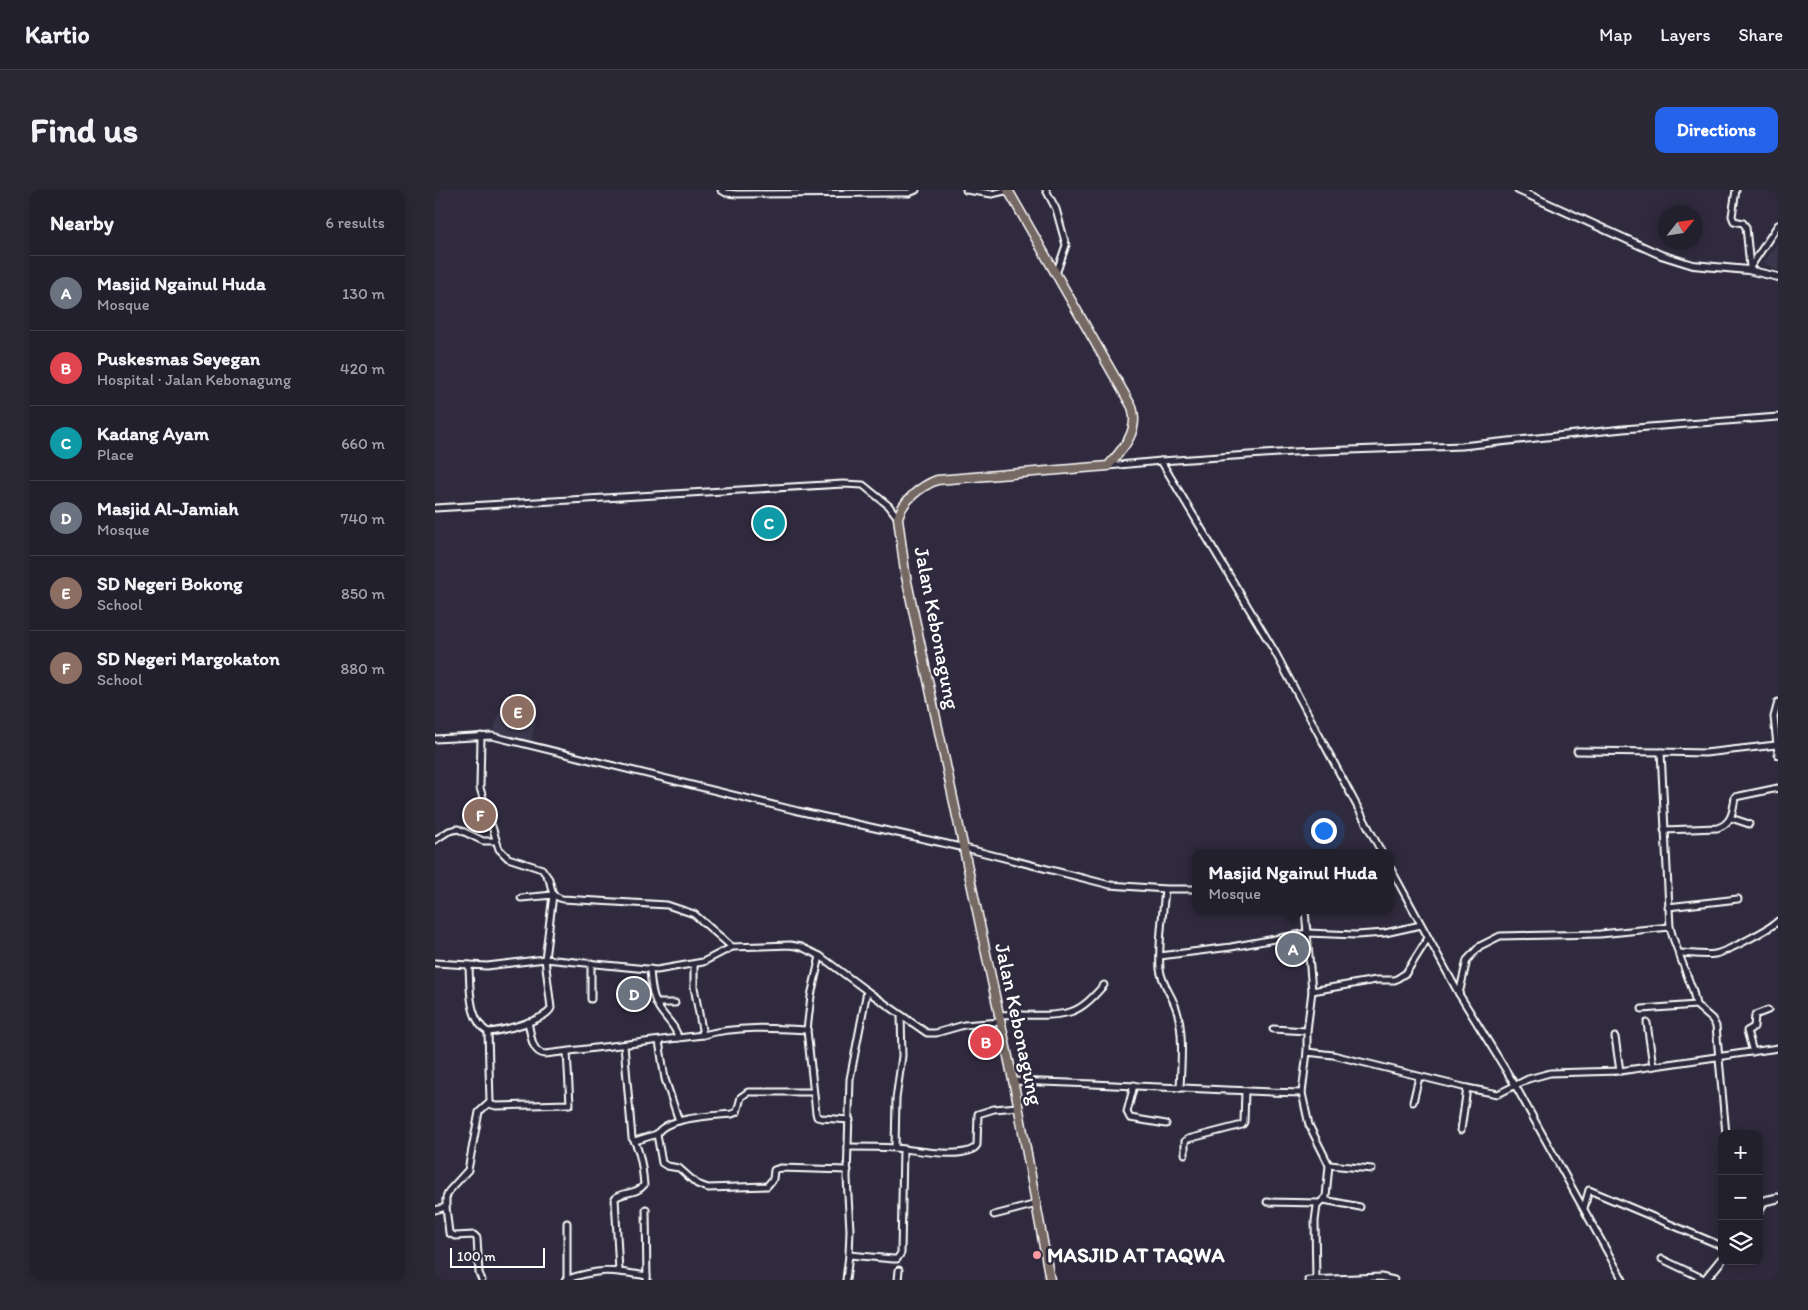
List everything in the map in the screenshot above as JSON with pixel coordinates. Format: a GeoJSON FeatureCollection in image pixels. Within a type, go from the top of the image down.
{"type":"FeatureCollection","features":[{"type":"Feature","properties":{"kind":"main road"},"geometry":{"type":"LineString","coordinates":[[898,518],[899,512],[909,498],[929,483],[941,478],[1108,466],[1128,442],[1134,424],[1134,413],[1008,190]]}},
{"type":"Feature","properties":{"kind":"main road","name":"Jalan Kebonagung"},"geometry":{"type":"LineString","coordinates":[[898,518],[905,572],[1019,1106],[1050,1280]]}},
{"type":"Feature","properties":{"kind":"main road"},"geometry":{"type":"LineString","coordinates":[[1763,1200],[1778,1198]]}},
{"type":"Feature","properties":{"kind":"main road"},"geometry":{"type":"LineString","coordinates":[[1705,1280],[1718,1264]]}},
{"type":"Feature","properties":{"kind":"street"},"geometry":{"type":"LineString","coordinates":[[721,190],[726,194],[909,193],[917,190]]}},
{"type":"Feature","properties":{"kind":"street"},"geometry":{"type":"LineString","coordinates":[[965,190],[992,194],[1008,190]]}},
{"type":"Feature","properties":{"kind":"street"},"geometry":{"type":"LineString","coordinates":[[1046,190],[1055,209],[1066,245],[1056,274]]}},
{"type":"Feature","properties":{"kind":"street"},"geometry":{"type":"LineString","coordinates":[[1518,190],[1661,255],[1693,265],[1749,269],[1778,277]]}},
{"type":"Feature","properties":{"kind":"street"},"geometry":{"type":"LineString","coordinates":[[1737,190],[1732,216],[1735,222],[1743,223],[1746,227],[1749,269]]}},
{"type":"Feature","properties":{"kind":"street"},"geometry":{"type":"LineString","coordinates":[[1749,269],[1778,225]]}},
{"type":"Feature","properties":{"kind":"street"},"geometry":{"type":"LineString","coordinates":[[1108,466],[1293,452],[1462,446],[1623,429],[1778,417]]}},
{"type":"Feature","properties":{"kind":"street"},"geometry":{"type":"LineString","coordinates":[[1161,461],[1275,652],[1380,849]]}},
{"type":"Feature","properties":{"kind":"street"},"geometry":{"type":"LineString","coordinates":[[435,508],[843,484],[863,485],[889,506],[898,518]]}},
{"type":"Feature","properties":{"kind":"street"},"geometry":{"type":"LineString","coordinates":[[1778,702],[1775,711],[1778,755]]}},
{"type":"Feature","properties":{"kind":"street"},"geometry":{"type":"LineString","coordinates":[[481,736],[480,788],[496,841],[501,852],[508,858],[542,869],[549,880],[553,895],[545,959],[551,1008],[546,1015],[528,1022],[488,1032]]}},
{"type":"Feature","properties":{"kind":"street"},"geometry":{"type":"LineString","coordinates":[[435,739],[492,736],[788,809],[965,848],[1110,885],[1192,889]]}},
{"type":"Feature","properties":{"kind":"street"},"geometry":{"type":"LineString","coordinates":[[1577,751],[1705,752],[1776,745]]}},
{"type":"Feature","properties":{"kind":"street"},"geometry":{"type":"LineString","coordinates":[[1661,752],[1670,927],[1693,991],[1696,1005],[1714,1022],[1726,1130]]}},
{"type":"Feature","properties":{"kind":"street"},"geometry":{"type":"LineString","coordinates":[[1735,797],[1778,788]]}},
{"type":"Feature","properties":{"kind":"street"},"geometry":{"type":"LineString","coordinates":[[1664,830],[1717,828],[1727,824],[1731,818],[1735,790]]}},
{"type":"Feature","properties":{"kind":"street"},"geometry":{"type":"LineString","coordinates":[[1731,818],[1749,824]]}},
{"type":"Feature","properties":{"kind":"street"},"geometry":{"type":"LineString","coordinates":[[435,840],[449,831],[458,829],[483,841],[496,841]]}},
{"type":"Feature","properties":{"kind":"street"},"geometry":{"type":"LineString","coordinates":[[1394,876],[1459,994],[1515,1085],[1623,1280]]}},
{"type":"Feature","properties":{"kind":"street"},"geometry":{"type":"LineString","coordinates":[[1165,889],[1160,970],[1164,986],[1178,1012],[1181,1061],[1180,1088]]}},
{"type":"Feature","properties":{"kind":"street"},"geometry":{"type":"LineString","coordinates":[[521,898],[553,895],[562,900],[667,905],[694,914],[732,947]]}},
{"type":"Feature","properties":{"kind":"street"},"geometry":{"type":"LineString","coordinates":[[1668,907],[1738,899]]}},
{"type":"Feature","properties":{"kind":"street"},"geometry":{"type":"LineString","coordinates":[[1305,914],[1312,991],[1302,1093],[1309,1125],[1329,1165],[1327,1191],[1315,1221],[1316,1280]]}},
{"type":"Feature","properties":{"kind":"street"},"geometry":{"type":"LineString","coordinates":[[1679,953],[1720,953],[1770,928],[1778,921]]}},
{"type":"Feature","properties":{"kind":"street"},"geometry":{"type":"LineString","coordinates":[[1160,956],[1231,947],[1307,932],[1356,936],[1385,933],[1421,925]]}},
{"type":"Feature","properties":{"kind":"street"},"geometry":{"type":"LineString","coordinates":[[1459,994],[1467,960],[1481,946],[1500,936],[1600,934],[1670,927]]}},
{"type":"Feature","properties":{"kind":"street"},"geometry":{"type":"LineString","coordinates":[[1312,991],[1375,980],[1395,980],[1406,973],[1428,938]]}},
{"type":"Feature","properties":{"kind":"street"},"geometry":{"type":"LineString","coordinates":[[435,963],[487,966],[545,959],[657,970],[703,962],[732,947],[795,945],[821,956],[901,1016],[923,1030],[932,1033],[999,1018],[1071,1012],[1093,998],[1104,985]]}},
{"type":"Feature","properties":{"kind":"street"},"geometry":{"type":"LineString","coordinates":[[821,956],[811,996],[807,1030],[812,1092],[817,1117],[850,1120]]}},
{"type":"Feature","properties":{"kind":"street"},"geometry":{"type":"LineString","coordinates":[[591,964],[591,999]]}},
{"type":"Feature","properties":{"kind":"street"},"geometry":{"type":"LineString","coordinates":[[694,964],[694,987],[703,1035]]}},
{"type":"Feature","properties":{"kind":"street"},"geometry":{"type":"LineString","coordinates":[[469,965],[470,985],[476,1015],[479,1024],[488,1032],[491,1099],[489,1104],[479,1112],[468,1170],[449,1191],[446,1207],[449,1233],[455,1236],[474,1235],[477,1238],[479,1273],[482,1280]]}},
{"type":"Feature","properties":{"kind":"street"},"geometry":{"type":"LineString","coordinates":[[650,969],[656,1003],[678,1034],[678,1038]]}},
{"type":"Feature","properties":{"kind":"street"},"geometry":{"type":"LineString","coordinates":[[845,1280],[849,1255],[850,1219],[848,1146],[850,1079],[867,991]]}},
{"type":"Feature","properties":{"kind":"street"},"geometry":{"type":"LineString","coordinates":[[656,1003],[675,1003]]}},
{"type":"Feature","properties":{"kind":"street"},"geometry":{"type":"LineString","coordinates":[[1641,1009],[1696,1005]]}},
{"type":"Feature","properties":{"kind":"street"},"geometry":{"type":"LineString","coordinates":[[1753,1052],[1747,1031],[1754,1027],[1755,1015],[1768,1010]]}},
{"type":"Feature","properties":{"kind":"street"},"geometry":{"type":"LineString","coordinates":[[895,1148],[896,1099],[902,1056],[901,1016]]}},
{"type":"Feature","properties":{"kind":"street"},"geometry":{"type":"LineString","coordinates":[[528,1022],[535,1049],[537,1052],[545,1054],[659,1041],[723,1031],[762,1029],[807,1030]]}},
{"type":"Feature","properties":{"kind":"street"},"geometry":{"type":"LineString","coordinates":[[1647,1023],[1653,1066]]}},
{"type":"Feature","properties":{"kind":"street"},"geometry":{"type":"LineString","coordinates":[[1273,1029],[1307,1031]]}},
{"type":"Feature","properties":{"kind":"street"},"geometry":{"type":"LineString","coordinates":[[1615,1037],[1620,1071]]}},
{"type":"Feature","properties":{"kind":"street"},"geometry":{"type":"LineString","coordinates":[[659,1041],[665,1079],[679,1121]]}},
{"type":"Feature","properties":{"kind":"street"},"geometry":{"type":"LineString","coordinates":[[619,1271],[615,1198],[623,1194],[636,1192],[644,1185],[635,1141],[632,1138],[624,1045]]}},
{"type":"Feature","properties":{"kind":"street"},"geometry":{"type":"LineString","coordinates":[[1307,1052],[1333,1055],[1419,1077],[1498,1094],[1528,1078],[1550,1073],[1620,1071],[1778,1048]]}},
{"type":"Feature","properties":{"kind":"street"},"geometry":{"type":"LineString","coordinates":[[489,1104],[496,1106],[570,1104],[567,1052]]}},
{"type":"Feature","properties":{"kind":"street"},"geometry":{"type":"LineString","coordinates":[[1413,1102],[1419,1077]]}},
{"type":"Feature","properties":{"kind":"street"},"geometry":{"type":"LineString","coordinates":[[1013,1081],[1302,1093]]}},
{"type":"Feature","properties":{"kind":"street"},"geometry":{"type":"LineString","coordinates":[[1134,1085],[1127,1114],[1130,1118],[1165,1124]]}},
{"type":"Feature","properties":{"kind":"street"},"geometry":{"type":"LineString","coordinates":[[1461,1130],[1467,1088]]}},
{"type":"Feature","properties":{"kind":"street"},"geometry":{"type":"LineString","coordinates":[[1185,1154],[1185,1140],[1241,1125],[1244,1122],[1245,1091]]}},
{"type":"Feature","properties":{"kind":"street"},"geometry":{"type":"LineString","coordinates":[[635,1141],[657,1134],[663,1127],[679,1121],[737,1112],[741,1097],[748,1092],[812,1092]]}},
{"type":"Feature","properties":{"kind":"street"},"geometry":{"type":"LineString","coordinates":[[848,1146],[895,1148],[945,1154],[974,1149],[977,1147],[978,1140],[977,1114],[994,1109],[1019,1106]]}},
{"type":"Feature","properties":{"kind":"street"},"geometry":{"type":"LineString","coordinates":[[657,1134],[662,1163],[679,1168],[697,1184],[708,1188],[767,1186],[773,1179],[774,1170],[780,1168],[848,1170]]}},
{"type":"Feature","properties":{"kind":"street"},"geometry":{"type":"LineString","coordinates":[[849,1255],[893,1259],[897,1258],[901,1253],[903,1149]]}},
{"type":"Feature","properties":{"kind":"street"},"geometry":{"type":"LineString","coordinates":[[1329,1165],[1372,1169]]}},
{"type":"Feature","properties":{"kind":"street"},"geometry":{"type":"LineString","coordinates":[[1584,1208],[1589,1190],[1718,1244]]}},
{"type":"Feature","properties":{"kind":"street"},"geometry":{"type":"LineString","coordinates":[[1267,1202],[1321,1202],[1360,1207]]}},
{"type":"Feature","properties":{"kind":"street"},"geometry":{"type":"LineString","coordinates":[[994,1215],[1037,1204]]}},
{"type":"Feature","properties":{"kind":"street"},"geometry":{"type":"LineString","coordinates":[[435,1210],[446,1207]]}},
{"type":"Feature","properties":{"kind":"street"},"geometry":{"type":"LineString","coordinates":[[567,1223],[566,1280],[595,1271],[619,1271],[647,1278],[646,1209]]}},
{"type":"Feature","properties":{"kind":"street"},"geometry":{"type":"LineString","coordinates":[[1662,1259],[1705,1280]]}},
{"type":"Feature","properties":{"kind":"street"},"geometry":{"type":"LineString","coordinates":[[897,1280],[899,1270]]}},
{"type":"Feature","properties":{"kind":"street"},"geometry":{"type":"LineString","coordinates":[[1308,1280],[1381,1277],[1394,1280]]}},
{"type":"Feature","properties":{"kind":"shaded area"},"geometry":{"type":"Polygon","coordinates":[[[1778,242],[1778,270],[1764,263],[1778,242]]]}},
{"type":"Feature","properties":{"kind":"shaded area"},"geometry":{"type":"Polygon","coordinates":[[[505,694],[539,699],[531,745],[494,735],[505,694]]]}},
{"type":"Feature","properties":{"kind":"place","name":"Kadang Ayam"},"geometry":{"type":"Point","coordinates":[769,523]}},
{"type":"Feature","properties":{"kind":"place","name":"SD Negeri Bokong"},"geometry":{"type":"Point","coordinates":[518,712]}},
{"type":"Feature","properties":{"kind":"place","name":"SD Negeri Margokaton"},"geometry":{"type":"Point","coordinates":[480,815]}},
{"type":"Feature","properties":{"kind":"place","name":"Masjid Ngainul Huda"},"geometry":{"type":"Point","coordinates":[1293,949]}},
{"type":"Feature","properties":{"kind":"place","name":"Masjid Al-Jamiah"},"geometry":{"type":"Point","coordinates":[634,994]}},
{"type":"Feature","properties":{"kind":"place","name":"Puskesmas Seyegan"},"geometry":{"type":"Point","coordinates":[986,1042]}},
{"type":"Feature","properties":{"kind":"place","name":"MASJID AT TAQWA"},"geometry":{"type":"Point","coordinates":[1037,1255]}}]}
